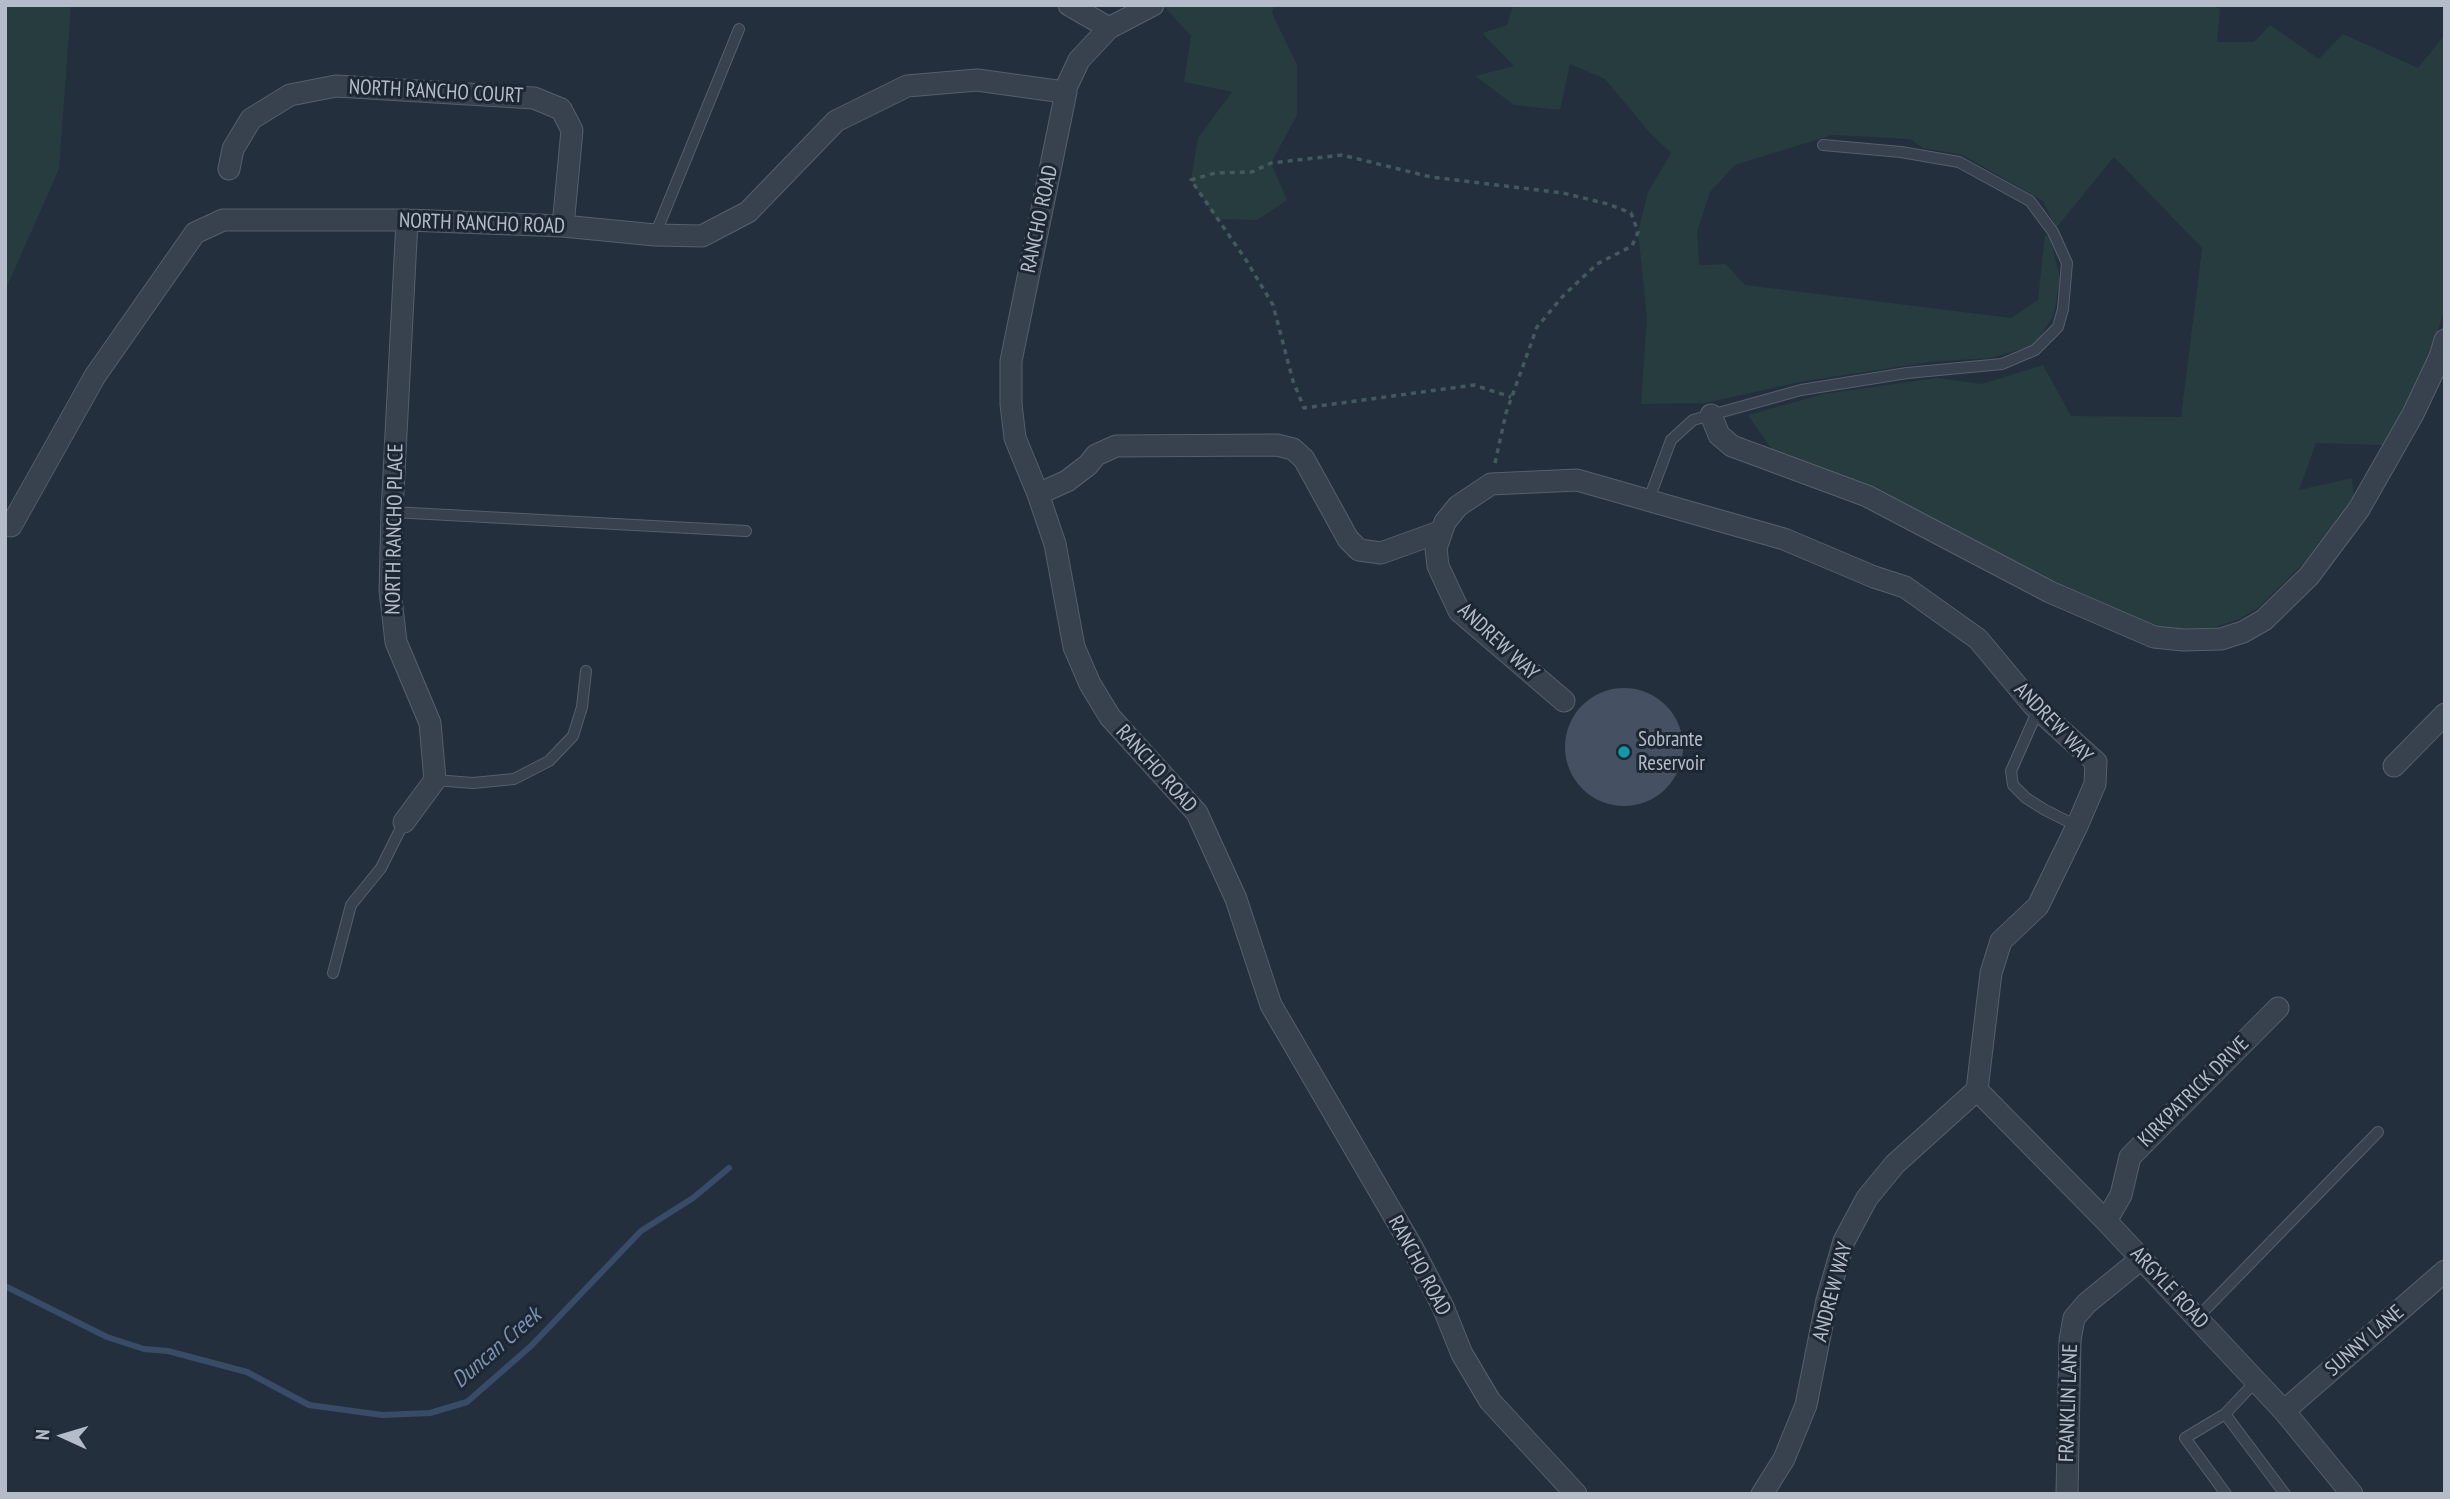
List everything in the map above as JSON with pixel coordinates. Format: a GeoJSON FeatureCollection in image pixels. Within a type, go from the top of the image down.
{"type":"FeatureCollection","features":[{"type":"Feature","properties":{"kind":"street"},"geometry":{"type":"LineString","coordinates":[[1069,5],[1109,28]]}},
{"type":"Feature","properties":{"kind":"street","name":"RANCHO ROAD"},"geometry":{"type":"LineString","coordinates":[[1153,5],[1109,28],[1079,60],[1064,92],[1011,361],[1011,404],[1015,438],[1055,544],[1074,647],[1090,684],[1110,717],[1197,813],[1236,899],[1271,1005],[1411,1245],[1443,1307],[1462,1354],[1490,1401],[1576,1494]]}},
{"type":"Feature","properties":{"kind":"street","name":"NORTH RANCHO ROAD"},"geometry":{"type":"LineString","coordinates":[[11,526],[95,376],[195,233],[223,220],[407,220],[564,226],[655,235],[702,236],[748,212],[835,121],[907,86],[977,80],[1064,92]]}},
{"type":"Feature","properties":{"kind":"street","name":"NORTH RANCHO COURT"},"geometry":{"type":"LineString","coordinates":[[229,169],[233,149],[251,119],[290,94],[336,86],[534,98],[561,109],[572,130],[564,226]]}},
{"type":"Feature","properties":{"kind":"street","name":"NORTH RANCHO PLACE"},"geometry":{"type":"LineString","coordinates":[[407,220],[390,590],[396,642],[430,723],[435,780]]}},
{"type":"Feature","properties":{"kind":"street"},"geometry":{"type":"LineString","coordinates":[[1711,415],[1720,435],[1732,446],[1867,496],[2050,592],[2154,637],[2183,640],[2221,639],[2243,632],[2264,620],[2309,576],[2360,509],[2413,414],[2440,357],[2445,340]]}},
{"type":"Feature","properties":{"kind":"street"},"geometry":{"type":"LineString","coordinates":[[1038,494],[1067,481],[1088,465],[1096,454],[1116,446],[1277,445],[1293,449],[1304,458],[1348,539],[1359,550],[1381,553],[1442,531]]}},
{"type":"Feature","properties":{"kind":"street","name":"ANDREW WAY"},"geometry":{"type":"LineString","coordinates":[[1564,701],[1459,611],[1438,566],[1436,548],[1445,522],[1458,506],[1491,484],[1577,480],[1784,539],[1874,577],[1905,587],[1978,639],[2038,710],[2096,762],[2095,784],[2038,906],[2001,941],[1991,973],[1977,1090],[1895,1164],[1867,1198],[1844,1241],[1827,1300],[1806,1405],[1784,1459],[1762,1494]]}},
{"type":"Feature","properties":{"kind":"street"},"geometry":{"type":"LineString","coordinates":[[2394,766],[2445,715]]}},
{"type":"Feature","properties":{"kind":"street"},"geometry":{"type":"LineString","coordinates":[[404,822],[435,780]]}},
{"type":"Feature","properties":{"kind":"street","name":"KIRKPATRICK DRIVE"},"geometry":{"type":"LineString","coordinates":[[2106,1221],[2121,1195],[2130,1157],[2278,1008]]}},
{"type":"Feature","properties":{"kind":"street","name":"ARGYLE ROAD"},"geometry":{"type":"LineString","coordinates":[[1977,1090],[2106,1221],[2284,1411],[2352,1494]]}},
{"type":"Feature","properties":{"kind":"street","name":"FRANKLIN LANE"},"geometry":{"type":"LineString","coordinates":[[2067,1494],[2070,1340],[2074,1318],[2087,1303],[2141,1259]]}},
{"type":"Feature","properties":{"kind":"street","name":"SUNNY LANE"},"geometry":{"type":"LineString","coordinates":[[2284,1411],[2445,1271]]}},
{"type":"Feature","properties":{"kind":"lane"},"geometry":{"type":"LineString","coordinates":[[655,235],[739,29]]}},
{"type":"Feature","properties":{"kind":"lane"},"geometry":{"type":"LineString","coordinates":[[1649,499],[1671,440],[1693,420],[1801,390],[1907,373],[2002,365],[2035,350],[2058,327],[2063,309],[2067,263],[2053,232],[2030,201],[1959,162],[1901,152],[1823,145]]}},
{"type":"Feature","properties":{"kind":"lane"},"geometry":{"type":"LineString","coordinates":[[392,512],[746,531]]}},
{"type":"Feature","properties":{"kind":"lane"},"geometry":{"type":"LineString","coordinates":[[435,780],[473,783],[514,779],[549,761],[573,736],[582,707],[586,671]]}},
{"type":"Feature","properties":{"kind":"lane"},"geometry":{"type":"LineString","coordinates":[[2038,710],[2011,771],[2013,785],[2026,798],[2077,826]]}},
{"type":"Feature","properties":{"kind":"lane"},"geometry":{"type":"LineString","coordinates":[[333,973],[351,905],[381,868],[404,822]]}},
{"type":"Feature","properties":{"kind":"lane"},"geometry":{"type":"LineString","coordinates":[[2197,1318],[2378,1132]]}},
{"type":"Feature","properties":{"kind":"lane"},"geometry":{"type":"LineString","coordinates":[[2226,1494],[2185,1438],[2225,1414],[2256,1381]]}},
{"type":"Feature","properties":{"kind":"lane"},"geometry":{"type":"LineString","coordinates":[[2225,1414],[2284,1494]]}},
{"type":"Feature","properties":{"kind":"path"},"geometry":{"type":"LineString","coordinates":[[1491,484],[1506,413],[1537,327],[1563,296],[1597,264],[1632,246],[1638,232],[1631,213],[1608,204],[1563,194],[1431,177],[1342,155],[1271,163],[1252,173],[1215,173],[1191,180],[1246,260],[1273,305],[1293,381],[1304,408],[1474,385],[1511,397]]}},
{"type":"Feature","properties":{"kind":"green space"},"geometry":{"type":"Polygon","coordinates":[[[5,5],[71,5],[59,169],[5,291],[5,5]]]}},
{"type":"Feature","properties":{"kind":"green space"},"geometry":{"type":"Polygon","coordinates":[[[1163,5],[1274,5],[1272,13],[1297,65],[1297,115],[1271,163],[1287,200],[1257,220],[1216,219],[1191,180],[1198,138],[1232,92],[1184,82],[1191,36],[1163,5]]]}},
{"type":"Feature","properties":{"kind":"green space"},"geometry":{"type":"Polygon","coordinates":[[[1513,5],[2212,5],[2220,9],[2217,42],[2254,42],[2270,25],[2319,59],[2343,34],[2418,68],[2445,35],[2445,306],[2434,345],[2384,445],[2316,443],[2299,490],[2352,478],[2354,497],[2303,564],[2258,608],[2237,620],[2215,627],[2177,629],[2148,625],[2044,581],[1775,454],[1748,415],[1823,394],[1937,378],[1982,384],[2043,365],[2071,416],[2181,417],[2202,248],[2114,157],[2056,228],[2043,201],[1963,155],[1923,148],[1910,139],[1832,135],[1735,165],[1710,192],[1697,232],[1699,265],[1726,264],[1745,285],[2011,318],[2038,300],[2045,235],[2050,237],[2060,278],[2054,315],[2034,345],[1991,358],[1929,362],[1800,382],[1705,403],[1641,404],[1647,317],[1638,232],[1648,192],[1671,153],[1650,133],[1605,79],[1570,64],[1560,110],[1514,105],[1475,76],[1514,66],[1482,33],[1507,25],[1513,5]]]}},
{"type":"Feature","properties":{"kind":"building","name":"Sobrante Reservoir"},"geometry":{"type":"Polygon","coordinates":[[[1624,688],[1647,692],[1666,705],[1679,724],[1683,747],[1679,770],[1666,789],[1647,802],[1624,806],[1601,802],[1582,789],[1569,770],[1565,747],[1569,724],[1582,705],[1601,692],[1624,688]]]}},
{"type":"Feature","properties":{"kind":"waterway","name":"Duncan Creek"},"geometry":{"type":"LineString","coordinates":[[5,1286],[107,1337],[144,1349],[168,1351],[247,1372],[309,1405],[382,1415],[430,1413],[467,1402],[531,1346],[641,1231],[693,1198],[729,1168]]}},
{"type":"Feature","properties":{"kind":"place","name":"Sobrante Reservoir"},"geometry":{"type":"Point","coordinates":[1624,752]}}]}
